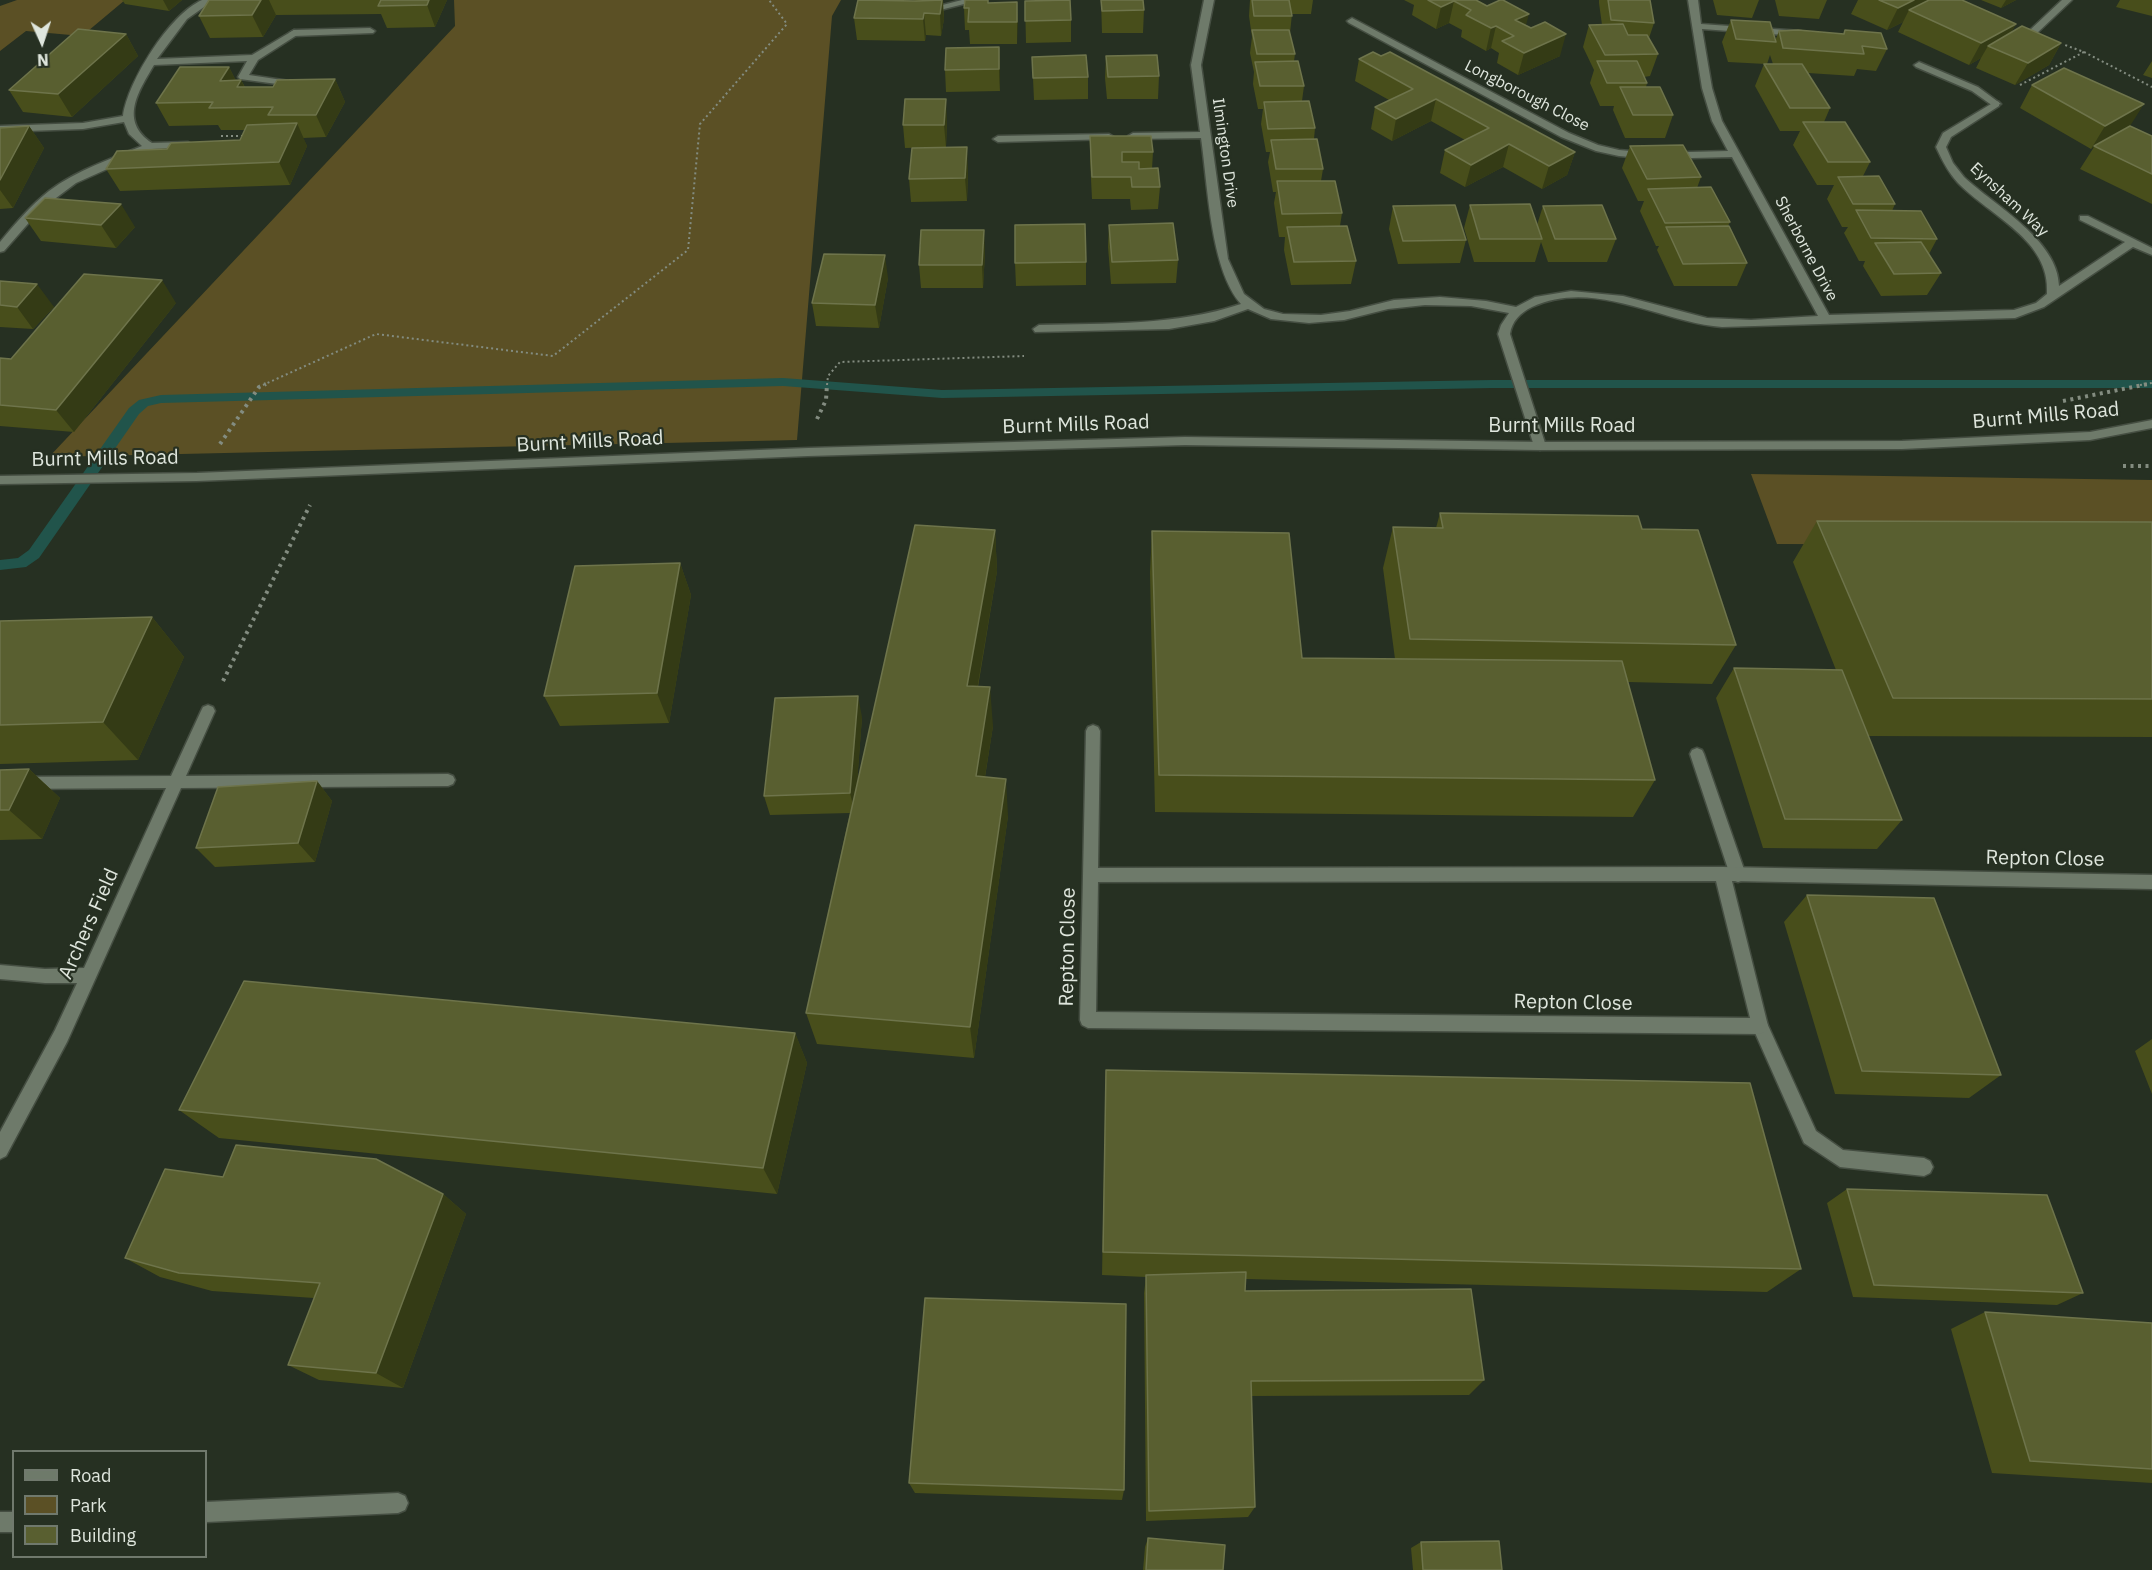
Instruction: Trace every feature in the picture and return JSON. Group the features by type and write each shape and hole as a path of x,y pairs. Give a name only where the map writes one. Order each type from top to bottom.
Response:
{"street":[{"path":"150,146 134,136 128,118 133,93 166,37 192,9 209,0"},
{"path":"918,13 975,0"},
{"name":"Ilmington Drive","path":"1209,0 1196,65 1223,259 1230,280 1249,305"},
{"name":"Sherborne Drive","path":"1516,311 1536,300 1569,296 1597,296 1643,304 1705,322 1748,323 1825,319 1717,121 1707,88 1693,0"},
{"path":"2033,32 2067,0"},
{"name":"Longborough Close","path":"1352,21 1565,135 1606,151 1737,154"},
{"path":"1696,26 1813,34"},
{"path":"306,86 243,77 254,58 294,33 370,31"},
{"path":"152,62 254,58"},
{"name":"Eynsham Way","path":"1920,65 1975,89 1996,104 1947,135 1941,147 1944,158 1965,183 2019,230 2049,262 2053,274 2054,295"},
{"path":"0,129 83,126 128,118"},
{"path":"998,139 1206,135"},
{"path":"0,249 39,206 61,188 86,174 150,146 204,145"},
{"path":"2084,218 2152,252"},
{"path":"1825,319 2015,314 2040,305 2133,242"},
{"path":"1039,329 1169,326 1214,317 1249,305 1273,315 1303,318 1344,317 1390,304 1435,300 1490,304 1516,311 1505,324 1504,334 1540,446"},
{"name":"Burnt Mills Road","path":"0,480 197,477 820,452 1185,441 1540,446 1936,444 2090,436 2152,424"},
{"name":"Archers Field","path":"0,1150 61,1036 208,711"},
{"name":"Repton Close","path":"1093,731 1088,1020 1760,1026"},
{"path":"1697,754 1730,874 1760,1026 1810,1137 1840,1158 1924,1167"},
{"path":"0,783 177,780 447,780"},
{"name":"Repton Close","path":"1090,875 1730,874 2152,882"},
{"path":"0,972 45,976 89,975"},
{"path":"207,1512 398,1503"}],"path":[{"path":"197,477 259,387 376,334 553,356 688,250 700,124 787,24 769,0"},
{"path":"2084,52 2152,87"},
{"path":"826,400 828,376 840,363 1037,356 1040,342 1039,329"},
{"path":"2054,403 2152,383"},
{"path":"208,711 327,472"}],"green space":[{"path":"17,0 125,0 82,36 26,31 0,51 0,6"},
{"path":"454,0 841,0 832,16 797,440 49,457 455,26"},
{"path":"1751,474 2152,480 2152,545 1777,544"}],"building":[{"path":"209,0 261,0 252,15 199,16"},
{"path":"381,0 429,0 427,5 378,6"},
{"path":"858,0 942,0 940,14 924,13 923,19 854,18"},
{"path":"965,0 988,0 988,3 1017,2 1017,22 968,22 969,8 964,8"},
{"path":"1070,0 1071,20 1025,21 1025,1"},
{"path":"1101,0 1143,0 1144,10 1102,11"},
{"path":"1252,0 1289,0 1292,16 1254,16"},
{"path":"1428,0 1476,0 1487,6 1503,0 1529,14 1515,20 1531,28 1545,22 1566,34 1524,53 1502,41 1514,36 1496,26 1491,28 1466,15 1471,10 1454,1 1441,7"},
{"path":"1608,0 1650,0 1654,23 1611,20"},
{"path":"1879,0 1914,0 1898,8"},
{"path":"1929,0 1962,0 2016,24 1981,43 1909,10"},
{"path":"1731,20 1770,22 1776,42 1736,39"},
{"path":"1623,24 1628,35 1647,35 1658,54 1605,55 1589,25"},
{"path":"2022,26 2061,43 2028,63 1988,46"},
{"path":"78,29 126,34 58,94 9,90"},
{"path":"1252,30 1289,30 1295,54 1257,54"},
{"path":"1798,30 1844,34 1845,30 1881,33 1887,49 1862,46 1864,54 1783,48 1779,31"},
{"path":"999,47 999,69 945,70 946,48"},
{"path":"1373,52 1381,56 1390,52 1575,152 1549,166 1509,144 1471,165 1445,150 1489,128 1436,99 1396,119 1375,107 1413,89 1359,59"},
{"path":"1086,55 1088,77 1033,78 1032,57"},
{"path":"1157,55 1159,76 1108,77 1106,56"},
{"path":"1298,61 1304,86 1260,86 1255,62"},
{"path":"1597,61 1637,61 1647,83 1607,83"},
{"path":"1764,64 1802,64 1830,108 1790,108"},
{"path":"180,67 229,67 220,81 241,80 237,87 273,87 277,80 335,79 316,115 268,115 273,107 209,108 213,102 156,103"},
{"path":"2064,68 2144,104 2105,126 2032,85"},
{"path":"1620,87 1660,87 1673,115 1633,115"},
{"path":"905,99 946,99 944,125 903,125"},
{"path":"1309,101 1315,128 1268,129 1264,102"},
{"path":"1803,122 1845,122 1870,162 1828,162"},
{"path":"297,123 279,162 106,169 117,151 167,149 171,143 240,140 247,125"},
{"path":"29,126 0,180 0,128"},
{"path":"2130,126 2152,136 2152,174 2094,146"},
{"path":"1090,136 1151,136 1153,152 1122,152 1122,162 1139,162 1139,169 1158,168 1160,187 1132,187 1131,177 1092,177"},
{"path":"1317,139 1323,169 1276,169 1271,140"},
{"path":"1683,145 1701,177 1647,179 1630,146"},
{"path":"967,147 965,178 909,179 912,148"},
{"path":"1879,176 1895,204 1853,204 1838,177"},
{"path":"1277,181 1335,181 1342,213 1282,214"},
{"path":"1711,187 1730,222 1665,223 1648,189"},
{"path":"45,198 121,204 101,225 25,218"},
{"path":"1530,204 1542,239 1480,239 1470,205"},
{"path":"1455,205 1466,240 1403,241 1393,206"},
{"path":"1602,205 1616,239 1555,239 1543,206"},
{"path":"1856,210 1921,211 1937,239 1871,238"},
{"path":"1173,223 1178,260 1112,262 1109,225"},
{"path":"1085,224 1086,262 1015,263 1015,225"},
{"path":"1347,226 1356,261 1294,262 1287,227"},
{"path":"1729,226 1747,263 1683,264 1666,227"},
{"path":"921,230 984,230 982,265 919,265"},
{"path":"1921,242 1941,273 1894,274 1875,243"},
{"path":"824,254 885,255 875,305 812,303"},
{"path":"84,274 162,280 56,410 0,405 0,358 11,359"},
{"path":"0,281 37,284 17,307 0,305"},
{"path":"1440,513 1638,516 1642,529 1698,530 1736,645 1410,639 1393,527 1443,528"},
{"path":"1817,521 2152,522 2152,699 1893,698"},
{"path":"915,525 995,530 967,686 990,687 976,776 1006,779 970,1027 806,1013"},
{"path":"1152,531 1289,533 1302,658 1622,661 1655,780 1159,775"},
{"path":"680,563 657,693 544,696 575,566"},
{"path":"152,617 103,722 0,725 0,621"},
{"path":"1734,668 1842,670 1902,820 1785,819"},
{"path":"858,696 850,793 764,796 775,698"},
{"path":"29,769 9,810 0,810 0,770"},
{"path":"317,781 298,843 196,848 218,787"},
{"path":"1807,895 1934,898 2001,1075 1862,1071"},
{"path":"244,981 795,1033 763,1168 179,1110"},
{"path":"1106,1070 1750,1083 1801,1269 1103,1252"},
{"path":"236,1145 376,1159 443,1194 376,1373 288,1365 320,1283 179,1273 125,1258 165,1169 223,1177"},
{"path":"1847,1189 2047,1195 2083,1293 1874,1285"},
{"path":"1246,1272 1245,1291 1471,1289 1484,1380 1251,1381 1255,1507 1149,1511 1146,1275"},
{"path":"925,1298 1126,1304 1124,1490 909,1483"},
{"path":"1985,1312 2152,1323 2152,1469 2030,1461"},
{"path":"1148,1538 1225,1545 1223,1570 1146,1570"},
{"path":"1499,1541 1502,1570 1423,1570 1421,1542"}],"waterway":[{"path":"0,565 21,563 34,554 134,411 144,403 161,399 783,382 942,394 1492,384 2152,384"}]}
